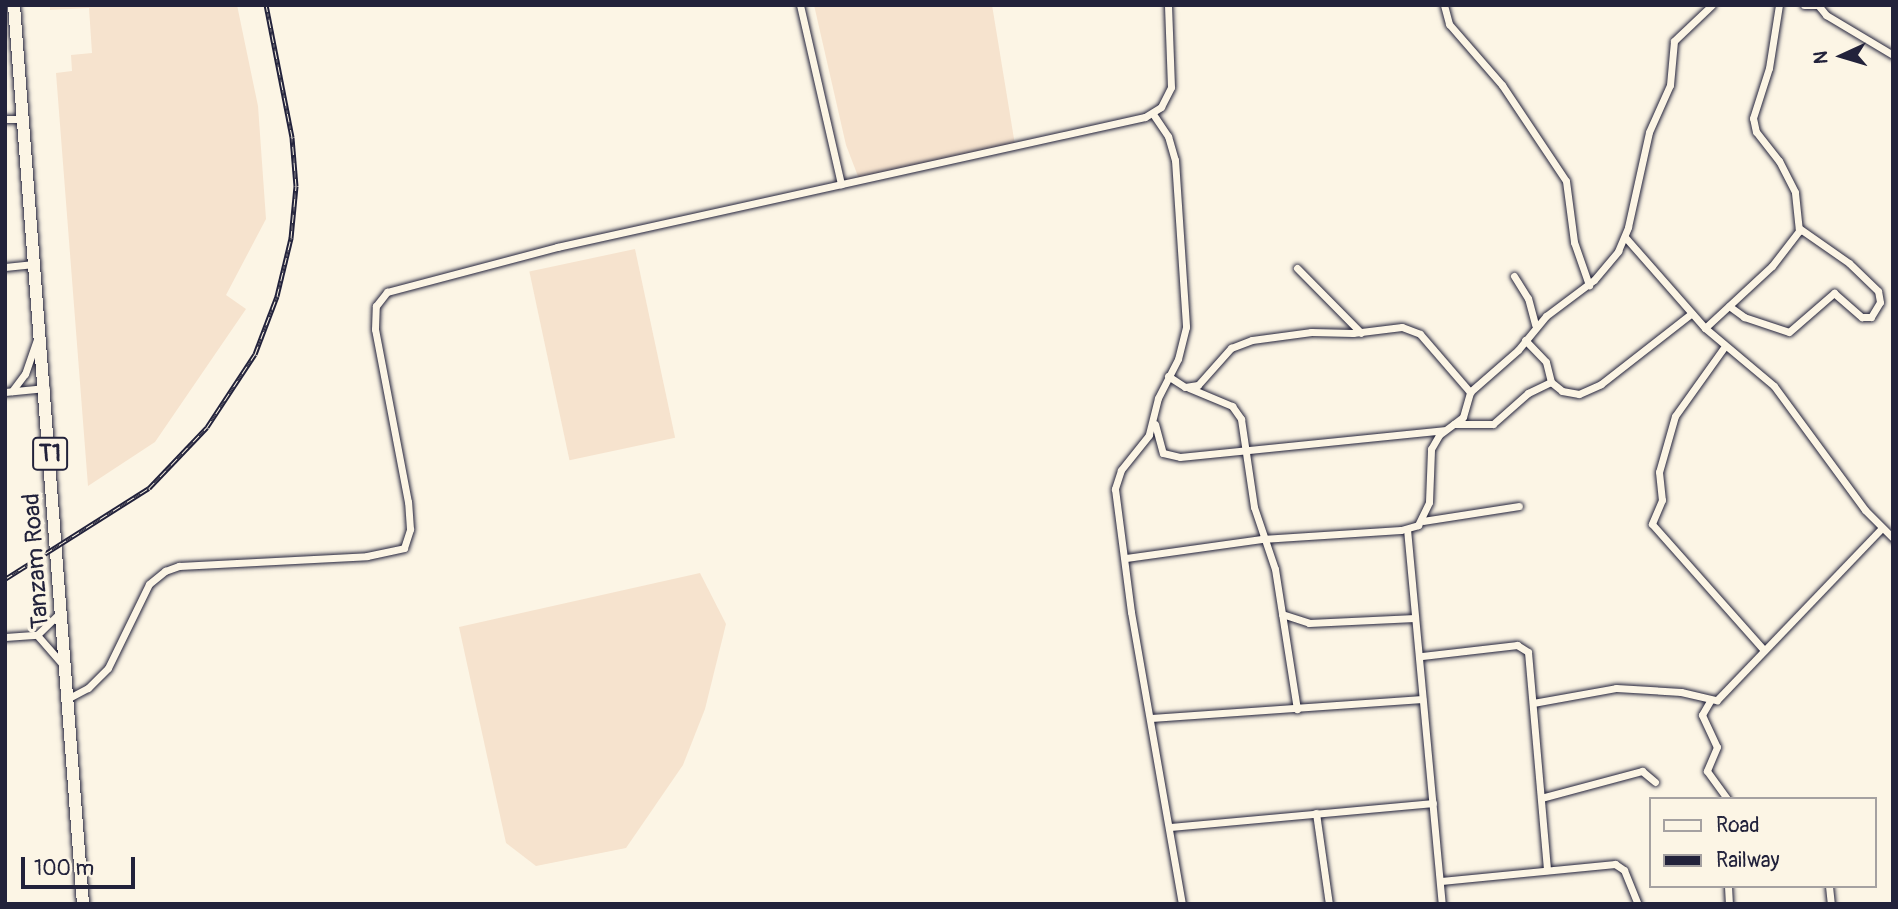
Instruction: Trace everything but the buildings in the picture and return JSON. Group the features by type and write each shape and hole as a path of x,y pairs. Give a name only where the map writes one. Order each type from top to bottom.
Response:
{"highway":[{"name":"Tanzam Road","path":"14,5 46,388 83,904"}],"street":[{"path":"800,5 841,184"},
{"path":"67,699 88,688 108,668 149,584 165,571 179,566 366,556 404,548 410,528 408,502 375,328 378,301 387,292 557,247 1153,114 1167,98 1171,87 1168,5"},
{"path":"1444,5 1449,24 1502,85 1566,181 1574,243 1589,285"},
{"path":"1423,521 1429,502 1431,449 1444,430 1463,417 1470,392 1525,340 1535,326 1608,267 1625,237 1649,132 1670,85 1674,41 1712,5"},
{"path":"1705,328 1788,248 1799,228 1796,192 1779,161 1756,132 1753,118 1769,68 1779,5"},
{"path":"1804,5 1817,5 1826,15 1893,55"},
{"path":"1153,114 1168,136 1175,160 1186,313 1182,348 1168,376 1154,420 1144,443 1116,483 1131,612 1152,718 1182,904"},
{"path":"5,119 23,119"},
{"path":"1729,306 1744,317 1787,332 1794,330 1832,293 1863,317 1873,316 1880,302 1878,291 1849,263 1799,228"},
{"path":"1625,237 1705,328 1774,386 1881,529 1893,538"},
{"path":"5,267 34,264"},
{"path":"1297,268 1361,333"},
{"path":"1514,276 1528,298 1535,326"},
{"path":"1525,340 1546,362 1551,382 1571,393 1593,389 1692,313"},
{"path":"1189,388 1202,383 1227,352 1243,343 1311,332 1361,333 1402,327 1416,331 1470,392"},
{"path":"8,391 25,374 40,332"},
{"path":"1724,346 1675,416 1659,472 1662,500 1652,524 1764,650"},
{"path":"1168,376 1236,408 1247,450 1262,539 1273,562 1297,709"},
{"path":"1454,424 1490,425 1528,393 1551,382"},
{"path":"8,391 46,388"},
{"path":"1154,420 1160,449 1167,455 1247,450 1444,430"},
{"path":"1126,558 1262,539 1407,530 1423,521 1519,506"},
{"path":"1533,703 1616,688 1681,692 1710,701 1719,698 1881,529"},
{"path":"1407,530 1415,618 1422,656 1422,699 1442,904"},
{"path":"5,637 37,635 61,611"},
{"path":"1282,614 1309,623 1415,618"},
{"path":"37,635 65,668"},
{"path":"1422,656 1523,647 1531,659 1547,870"},
{"path":"1152,718 1422,699"},
{"path":"1710,701 1702,715 1717,747 1707,771 1726,797"},
{"path":"1541,798 1642,771 1655,782"},
{"path":"1171,827 1433,803"},
{"path":"1316,813 1329,904"},
{"path":"1441,881 1547,870 1620,866 1638,904"}],"shaded area":[{"path":"50,5 237,5 258,106 266,219 226,295 246,309 155,442 88,486 56,73 72,71 71,55 92,53 89,8 50,10"},
{"path":"814,5 992,5 1015,145 859,179 846,145"},
{"path":"635,249 675,438 569,460 529,271"},
{"path":"700,573 726,624 705,709 683,765 626,848 536,866 506,843 459,627"}],"railway":[{"path":"5,579 149,488 207,427 255,354 277,296 291,238 296,186 292,137 266,5"}]}
